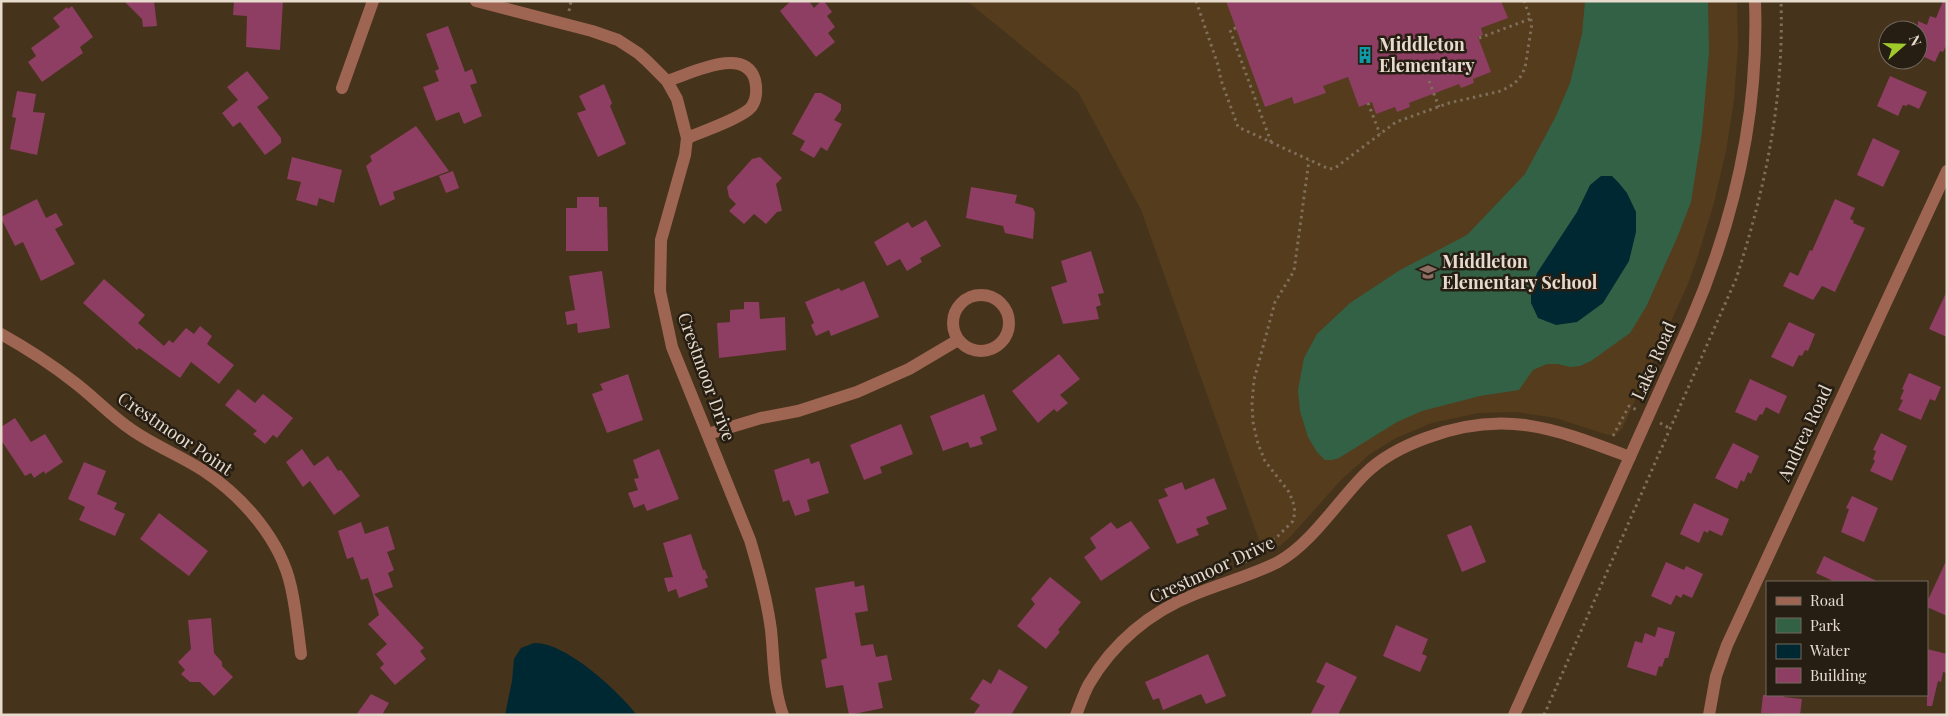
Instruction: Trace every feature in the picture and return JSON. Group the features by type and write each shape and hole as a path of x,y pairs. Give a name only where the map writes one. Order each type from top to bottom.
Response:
{"street":[{"path":"342,88 372,1"},
{"name":"Crestmoor Drive","path":"476,1 607,35 638,52 667,81 677,99 687,138 685,155 661,240 660,291 672,347 750,540 759,568 767,606 777,688 784,715"},
{"name":"Lake Road","path":"1514,715 1706,286 1729,218 1740,173 1751,105 1755,49 1755,1"},
{"path":"667,81 728,61 740,63 750,69 756,81 756,94 752,106 743,114 687,138"},
{"name":"Andrea Road","path":"1709,715 1716,676 1727,645 1947,171"},
{"path":"972,296 990,297 1004,307 1008,316 1009,326 1001,344 983,352 973,351 964,347 958,340 952,323 958,306 965,300 972,296"},
{"name":"Crestmoor Point","path":"1,334 50,364 133,431 203,471 222,484 239,500 270,538 282,561 291,586 301,654"},
{"path":"708,434 761,418 798,411 857,392 909,369 958,340"},
{"name":"Crestmoor Drive","path":"1076,715 1088,685 1105,660 1124,639 1168,606 1279,561 1298,548 1366,472 1387,456 1413,442 1465,426 1516,423 1566,433 1630,457"}],"path":[{"path":"1196,1 1238,127 1329,169 1335,168 1396,122 1439,106 1508,89 1517,82 1525,68 1532,22 1524,1"},
{"path":"1478,38 1530,19"},
{"path":"1236,28 1230,30 1271,142"},
{"path":"1249,82 1255,80"},
{"path":"1429,81 1439,106"},
{"path":"1368,103 1380,134"},
{"path":"1241,552 1275,539 1292,521 1295,512 1289,492 1265,461 1258,444 1253,422 1252,404 1254,380 1274,302 1294,271 1309,160"},
{"path":"1606,448 1629,406"}],"shaded area":[{"name":"Middleton Elementary School","path":"967,1 1737,1 1738,48 1734,100 1726,151 1714,203 1688,284 1622,429 1616,434 1608,435 1556,418 1516,412 1479,413 1432,423 1396,438 1370,454 1341,480 1291,536 1281,545 1264,554 1141,210 1078,92"}],"green space":[{"path":"1585,1 1708,1 1709,52 1702,132 1691,202 1646,307 1630,333 1591,361 1580,366 1570,367 1547,364 1533,370 1519,390 1480,396 1422,411 1397,422 1339,458 1325,460 1317,452 1308,437 1300,411 1298,390 1304,358 1317,334 1350,303 1400,270 1467,235 1525,174 1556,116 1570,83 1582,34"}],"water":[{"path":"1601,176 1612,176 1618,182 1627,193 1636,212 1636,232 1629,261 1603,303 1577,322 1556,325 1538,318 1531,303 1531,292 1537,273 1577,212 1590,185"},
{"path":"534,643 561,650 576,659 604,681 637,715 505,715 512,681 514,659 521,648"}],"building":[{"path":"124,1 154,1 157,26 143,27 142,19"},
{"path":"234,1 283,1 280,50 246,47 247,16 233,15"},
{"path":"791,1 809,1 814,8 821,1 824,1 832,12 827,16 835,27 828,33 835,42 816,57 780,11"},
{"name":"Middleton Elementary","path":"1226,1 1501,1 1508,18 1481,28 1483,35 1478,37 1491,72 1473,79 1474,83 1461,88 1459,84 1409,103 1410,107 1397,112 1395,107 1376,114 1372,102 1359,107 1348,77 1323,86 1326,93 1294,104 1292,97 1265,107"},
{"path":"1943,1 1947,1 1947,44 1943,52 1940,51 1935,62 1928,59 1928,22 1930,16 1936,18"},
{"path":"72,6 93,37 80,47 83,53 42,82 28,62 36,56 31,48 60,27 53,18 67,7 68,9"},
{"path":"448,26 465,72 472,69 477,83 470,85 482,116 464,124 459,112 436,121 423,87 439,81 435,71 439,69 426,34"},
{"path":"247,71 269,98 257,107 281,138 281,143 265,155 240,122 233,127 222,113 238,100 227,87"},
{"path":"1890,76 1927,92 1919,109 1908,104 1907,106 1903,105 1898,116 1877,106"},
{"path":"604,84 612,103 610,106 626,144 598,157 577,113 586,110 579,96"},
{"path":"17,91 36,94 33,112 45,113 37,155 10,149 16,118 12,117"},
{"path":"815,93 821,93 841,104 841,110 834,120 842,124 827,151 821,147 814,158 800,150 805,141 792,134"},
{"path":"416,126 449,171 393,192 395,199 380,206 366,166 372,161 370,156"},
{"path":"1873,138 1900,151 1883,187 1857,175"},
{"path":"292,157 342,170 334,203 319,198 317,206 296,200 301,182 287,179"},
{"path":"760,157 782,178 776,184 782,211 777,212 766,224 754,214 744,224 729,211 736,204 729,197 727,187 752,159"},
{"path":"453,171 459,188 446,193 439,176"},
{"path":"971,187 1017,195 1015,203 1033,208 1035,213 1033,239 1005,233 1003,226 966,218"},
{"path":"577,197 599,197 599,207 607,207 608,251 566,251 566,208 577,208"},
{"path":"37,199 46,218 56,213 63,225 55,229 75,264 41,281 23,242 15,246 1,218"},
{"path":"1835,199 1855,208 1850,219 1854,221 1853,223 1865,228 1835,292 1822,286 1813,300 1783,286 1790,272 1798,276 1810,250 1812,251"},
{"path":"926,220 941,246 920,258 922,262 907,271 900,259 887,266 874,242 908,222 912,228"},
{"path":"1091,251 1104,293 1098,294 1101,305 1096,307 1099,319 1063,324 1051,287 1067,282 1061,261"},
{"path":"602,271 610,328 578,333 577,323 567,325 565,312 575,310 569,276"},
{"path":"104,279 145,315 138,323 164,346 169,340 173,343 186,328 194,334 200,326 212,336 207,344 234,365 219,384 191,362 180,378 139,348 137,350 83,303"},
{"path":"864,281 879,317 831,336 829,330 816,336 811,325 814,323 805,302 839,288 841,291"},
{"path":"1947,291 1947,337 1929,329"},
{"path":"744,302 759,302 760,319 785,317 786,350 719,358 717,323 730,322 730,310 744,309"},
{"path":"1789,322 1815,334 1808,351 1805,350 1802,356 1799,355 1793,367 1771,357"},
{"path":"1059,354 1080,379 1060,395 1068,403 1057,412 1054,409 1038,423 1012,391"},
{"path":"1909,373 1941,387 1935,401 1930,399 1921,420 1898,410 1903,400 1900,399 1904,390 1902,389"},
{"path":"628,374 643,420 607,433 592,394 603,390 600,384"},
{"path":"1750,379 1787,396 1779,414 1766,407 1756,421 1735,412"},
{"path":"238,389 255,403 263,394 293,418 277,438 273,435 265,444 253,434 257,431 225,405"},
{"path":"984,394 997,430 980,437 983,444 970,448 968,442 943,451 930,416"},
{"path":"15,418 31,442 45,434 63,462 45,474 44,471 34,478 31,473 25,476 1,440 1,427"},
{"path":"901,424 913,454 880,467 882,473 864,480 850,445"},
{"path":"1881,433 1907,446 1892,481 1870,471 1875,461 1873,459 1876,451 1873,450"},
{"path":"1733,443 1759,456 1751,474 1748,472 1744,482 1741,480 1737,489 1715,478"},
{"path":"302,449 314,466 328,456 338,471 341,470 360,496 334,515 310,481 303,487 286,462"},
{"path":"659,449 679,499 647,511 644,504 634,508 628,493 638,490 634,479 639,478 633,460"},
{"path":"809,458 811,464 819,461 829,493 807,500 810,511 795,516 789,500 783,502 774,470"},
{"path":"84,462 106,471 97,494 117,503 114,509 125,514 115,536 79,520 85,507 68,499"},
{"path":"1214,478 1227,509 1206,517 1209,524 1196,529 1199,535 1177,544 1158,500 1168,496 1164,489 1182,482 1185,490"},
{"path":"1852,496 1878,508 1864,542 1841,532 1849,509 1846,508"},
{"path":"1694,503 1729,519 1722,536 1709,530 1708,533 1704,531 1699,543 1680,534"},
{"path":"159,513 208,551 189,576 140,539"},
{"path":"1131,521 1150,548 1101,581 1084,557 1096,548 1090,538 1111,522 1117,529"},
{"path":"361,522 365,534 388,526 395,549 387,552 394,570 388,573 393,587 374,594 424,648 420,651 426,659 395,685 380,668 384,664 376,654 387,644 368,624 379,615 368,578 361,580 353,557 347,559 338,531"},
{"path":"1471,525 1486,562 1462,572 1447,535"},
{"path":"691,534 703,570 705,570 708,578 705,579 708,587 679,598 676,589 668,592 664,578 673,577 663,543"},
{"path":"1824,556 1877,581 1833,581 1816,573"},
{"path":"1947,559 1947,616 1928,607 1928,600"},
{"path":"1666,562 1684,570 1686,566 1703,574 1692,598 1683,594 1681,598 1676,595 1671,605 1651,596"},
{"path":"1050,577 1081,602 1058,630 1060,632 1046,649 1017,626 1035,604 1031,599"},
{"path":"854,581 855,587 864,585 868,611 855,613 861,646 873,644 876,657 887,655 892,680 878,683 883,708 849,715 843,685 826,688 821,660 827,658 815,588"},
{"path":"211,618 214,653 222,662 222,666 233,677 214,696 200,682 190,682 181,674 185,670 178,662 191,649 188,620"},
{"path":"1396,625 1428,639 1422,654 1427,656 1420,672 1383,656"},
{"path":"1658,627 1675,632 1668,658 1665,658 1662,667 1659,666 1656,676 1627,667 1635,641 1642,643 1645,633 1655,637"},
{"path":"1928,649 1947,654 1947,673 1943,672 1941,682 1938,681 1932,706 1927,706"},
{"path":"1208,654 1226,696 1206,704 1201,694 1163,710 1159,698 1153,700 1145,682"},
{"path":"1326,662 1357,677 1338,715 1310,715 1325,686 1316,682"},
{"path":"999,669 1028,687 1011,715 973,715 980,705 970,699 983,679 991,684"},
{"path":"371,694 389,703 382,715 356,715"},
{"path":"1763,695 1802,699 1800,715 1761,713"}],"place":[{"name":"Middleton Elementary","path":"1365,55"},
{"name":"Middleton Elementary School","path":"1428,272"}]}
